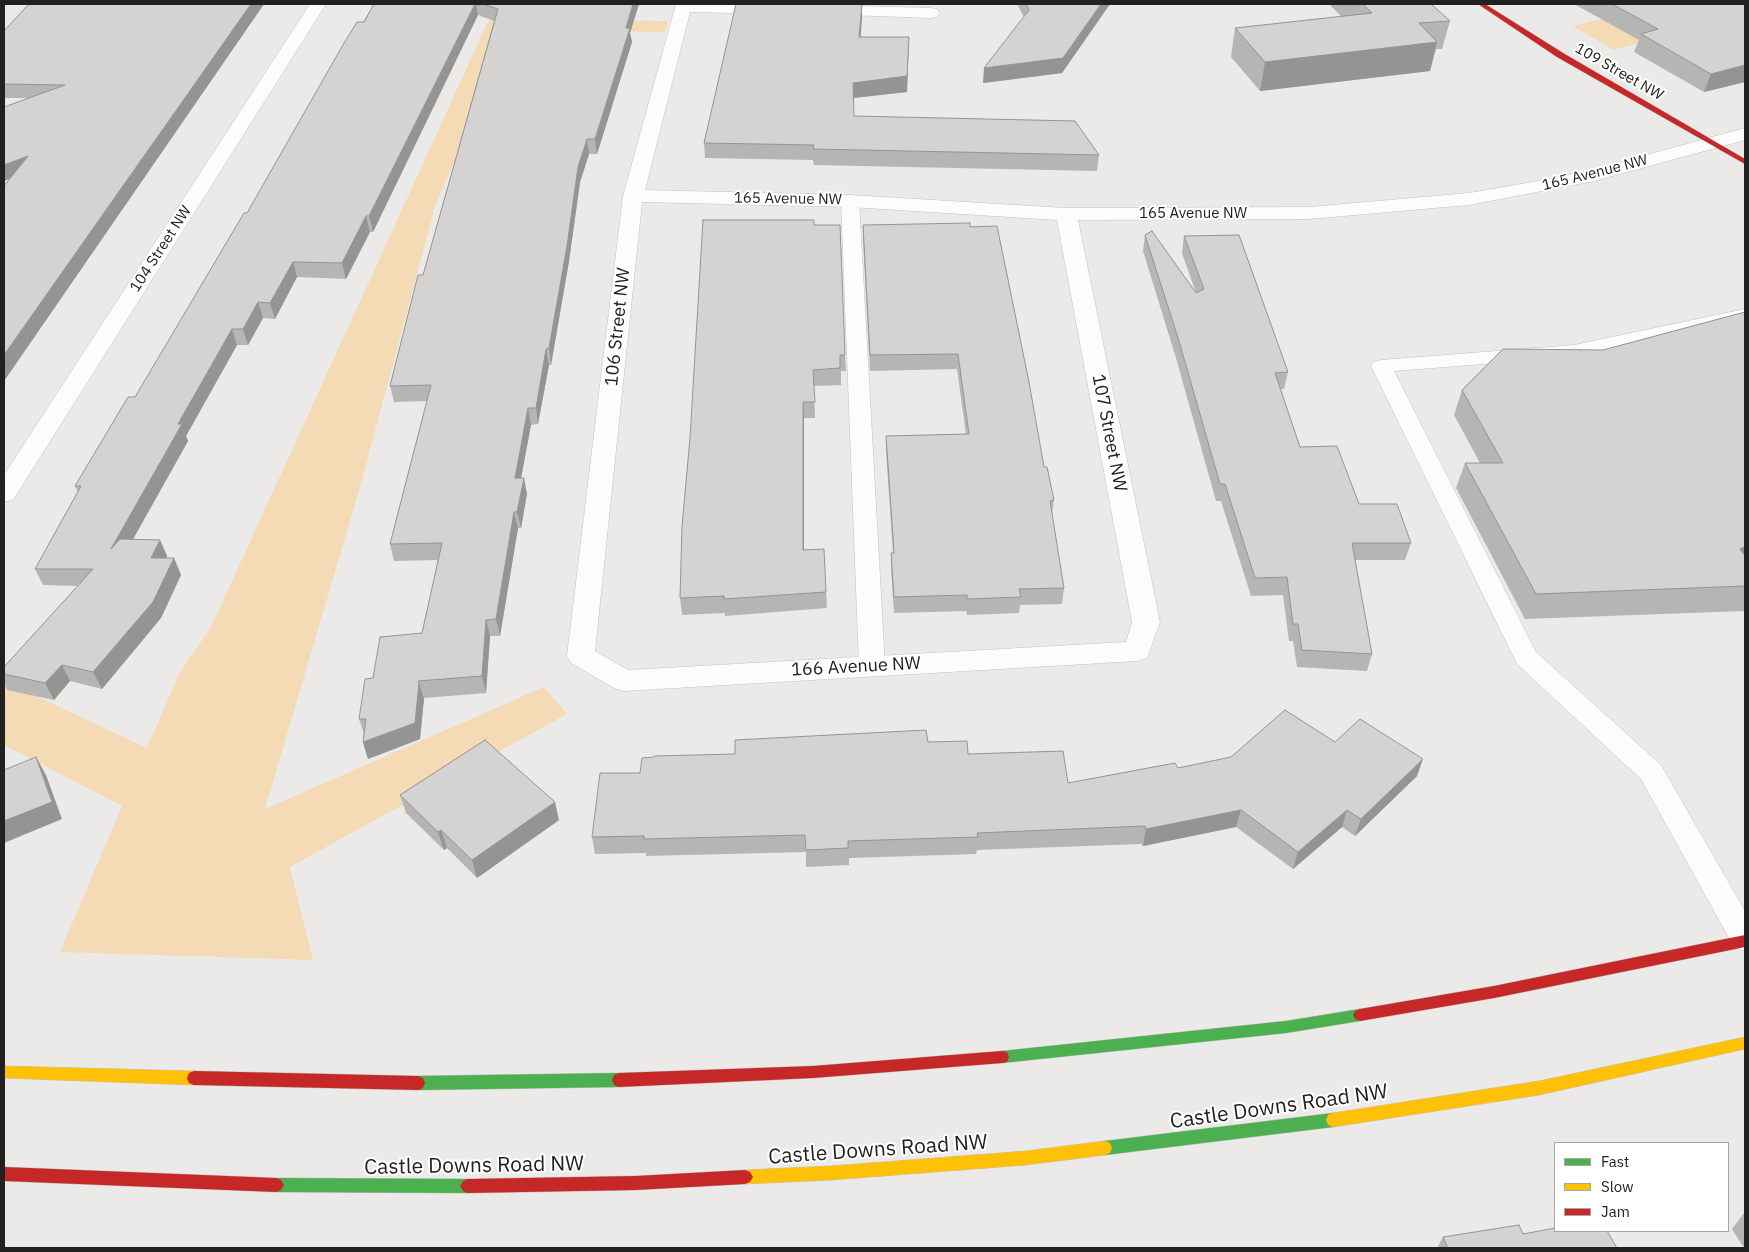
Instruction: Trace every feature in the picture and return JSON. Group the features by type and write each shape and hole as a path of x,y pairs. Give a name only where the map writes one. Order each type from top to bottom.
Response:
{"main road":[{"name":"109 Street NW","path":"1482,4 1560,55 1745,162"},
{"path":"4,1072 425,1083 592,1081 813,1072 1030,1055 1286,1027 1494,992 1745,939"},
{"name":"Castle Downs Road NW","path":"4,1174 244,1185 440,1186 636,1183 831,1173 1026,1158 1319,1122 1539,1088 1745,1043"}],"street":[{"name":"104 Street NW","path":"4,494 318,4"},
{"path":"684,5 792,10"},
{"name":"106 Street NW","path":"581,656 633,196 684,5"},
{"path":"812,10 931,13"},
{"name":"165 Avenue NW","path":"633,196 850,201 1066,214 1288,214 1342,211 1469,199 1594,175 1745,134"},
{"name":"107 Street NW","path":"1066,214 1146,622 1137,651"},
{"name":"166 Avenue NW","path":"581,656 624,681 1137,651"}],"lane":[{"path":"850,201 872,666"},
{"path":"1745,315 1574,351 1381,366 1526,658 1651,772 1745,939"}],"shaded area":[{"path":"496,4 520,19 668,21 665,32 513,30 436,203 360,487 265,809 544,687 567,714 290,867 313,960 60,952 122,806 4,745 4,681 147,748 180,672 211,627"},
{"path":"1665,4 1745,17 1613,50 1573,26"}],"building":[{"path":"29,4 251,4 4,355 4,186 28,156 4,165 4,107 65,85 4,84 4,31"},
{"path":"374,4 475,4 369,216 366,216 342,263 293,262 270,303 258,302 243,329 232,329 178,424 182,424 111,549 120,539 160,540 151,558 174,558 153,602 93,672 62,665 45,683 4,674 4,667 93,569 35,569 81,486 75,486 128,397 135,397 244,213 247,213 357,22 364,22"},
{"path":"483,4 633,4 626,28 630,28 595,139 587,139 578,167 567,246 549,348 546,349 536,408 528,408 515,478 524,478 517,512 514,512 496,619 486,620 482,676 418,681 415,723 363,742 366,719 359,719 365,679 373,678 380,637 422,633 442,543 390,544 431,385 390,386 418,275 423,275 498,9"},
{"path":"736,4 862,4 859,37 909,37 907,76 853,83 854,116 1075,121 1099,155 813,149 814,145 704,143"},
{"path":"1026,4 1101,4 1063,58 984,68 1029,10"},
{"path":"1363,4 1431,4 1450,21 1419,23 1437,42 1265,62 1235,28 1372,13"},
{"path":"1612,4 1745,4 1745,65 1711,74 1641,34 1658,29"},
{"path":"703,220 814,220 814,225 840,225 845,355 840,355 840,368 813,370 815,402 803,402 803,550 824,549 826,592 724,599 724,596 680,598 682,526 690,438"},
{"path":"970,223 970,227 997,226 1029,382 1044,467 1047,467 1054,500 1050,501 1064,588 1019,589 1021,597 967,599 967,595 894,597 891,553 894,553 886,436 969,434 958,354 870,355 863,225"},
{"path":"1152,231 1196,293 1204,289 1184,236 1239,235 1288,372 1275,373 1300,447 1337,446 1359,504 1397,504 1411,543 1352,543 1372,654 1302,650 1298,624 1293,624 1287,577 1255,578 1225,484 1220,484 1179,341 1145,235"},
{"path":"1745,312 1745,547 1740,549 1745,556 1745,586 1536,594 1465,463 1503,463 1462,390 1503,349 1603,350"},
{"path":"1285,710 1335,742 1360,719 1423,759 1361,819 1347,810 1298,852 1241,810 1146,829 1145,826 977,833 978,837 848,841 848,848 806,850 805,835 644,839 644,836 592,837 600,773 640,773 642,758 655,756 735,754 735,740 926,730 928,742 967,741 968,754 1063,751 1068,783 1175,763 1178,768 1231,757"},
{"path":"485,740 555,802 472,860 441,830 438,832 400,795"},
{"path":"36,757 52,802 4,821 4,770"},
{"path":"1519,1225 1523,1234 1554,1228 1554,1232 1608,1232 1617,1248 1448,1248 1443,1237"}],"traffic: fast":[{"path":"1002,1057 1286,1027 1360,1015"},
{"path":"418,1083 619,1080"},
{"path":"1105,1148 1333,1120"},
{"path":"276,1185 468,1186"}],"traffic: slow":[{"path":"1333,1120 1539,1088 1745,1043"},
{"path":"4,1072 194,1078"},
{"path":"745,1177 831,1173 1026,1158 1105,1148"}],"traffic: jam":[{"path":"1481,4 1560,55 1745,162"},
{"path":"1360,1015 1494,992 1745,941"},
{"path":"619,1080 813,1072 1002,1057"},
{"path":"194,1078 418,1083"},
{"path":"4,1174 276,1185"},
{"path":"468,1186 636,1183 745,1177"}]}
